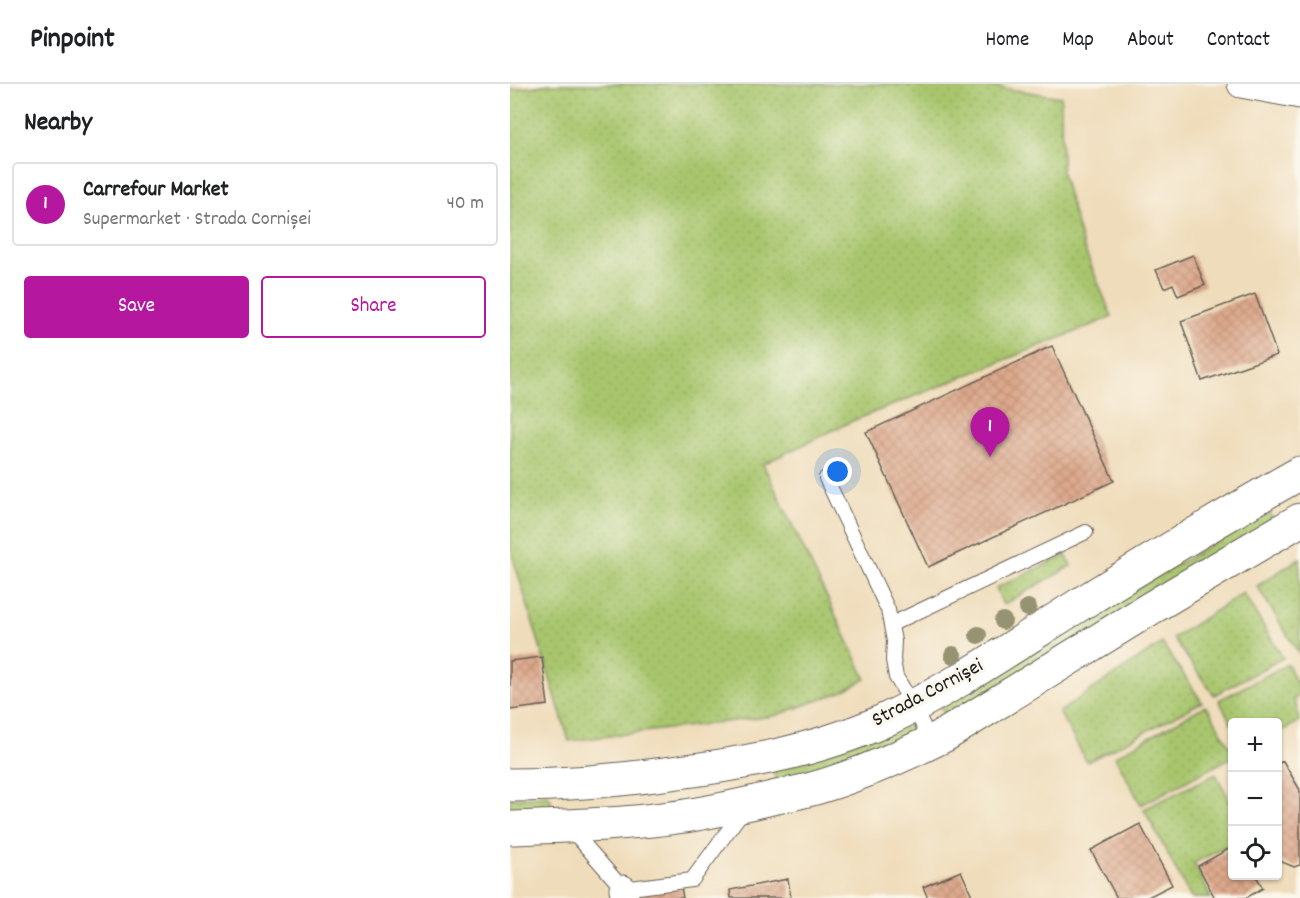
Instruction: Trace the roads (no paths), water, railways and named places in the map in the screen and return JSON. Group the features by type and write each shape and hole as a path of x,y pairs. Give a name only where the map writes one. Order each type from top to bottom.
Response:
{"street":[{"path":"1241,84 1300,95"},
{"name":"Strada Cornișei","path":"510,785 599,782 696,770 785,753 835,739 883,721 957,682 1076,607 1300,473"},
{"name":"Strada Cornișei","path":"510,828 669,819 722,810 789,794 870,770 920,748 994,706 1151,608 1300,520"},
{"path":"740,762 749,803"},
{"path":"568,826 569,783"}],"lane":[{"path":"826,478 888,610 892,624 896,677 931,742"},
{"path":"892,624 1086,532"},
{"path":"568,826 624,894 692,880 749,803"}],"place":[{"name":"Carrefour Market","path":"990,457"}]}
